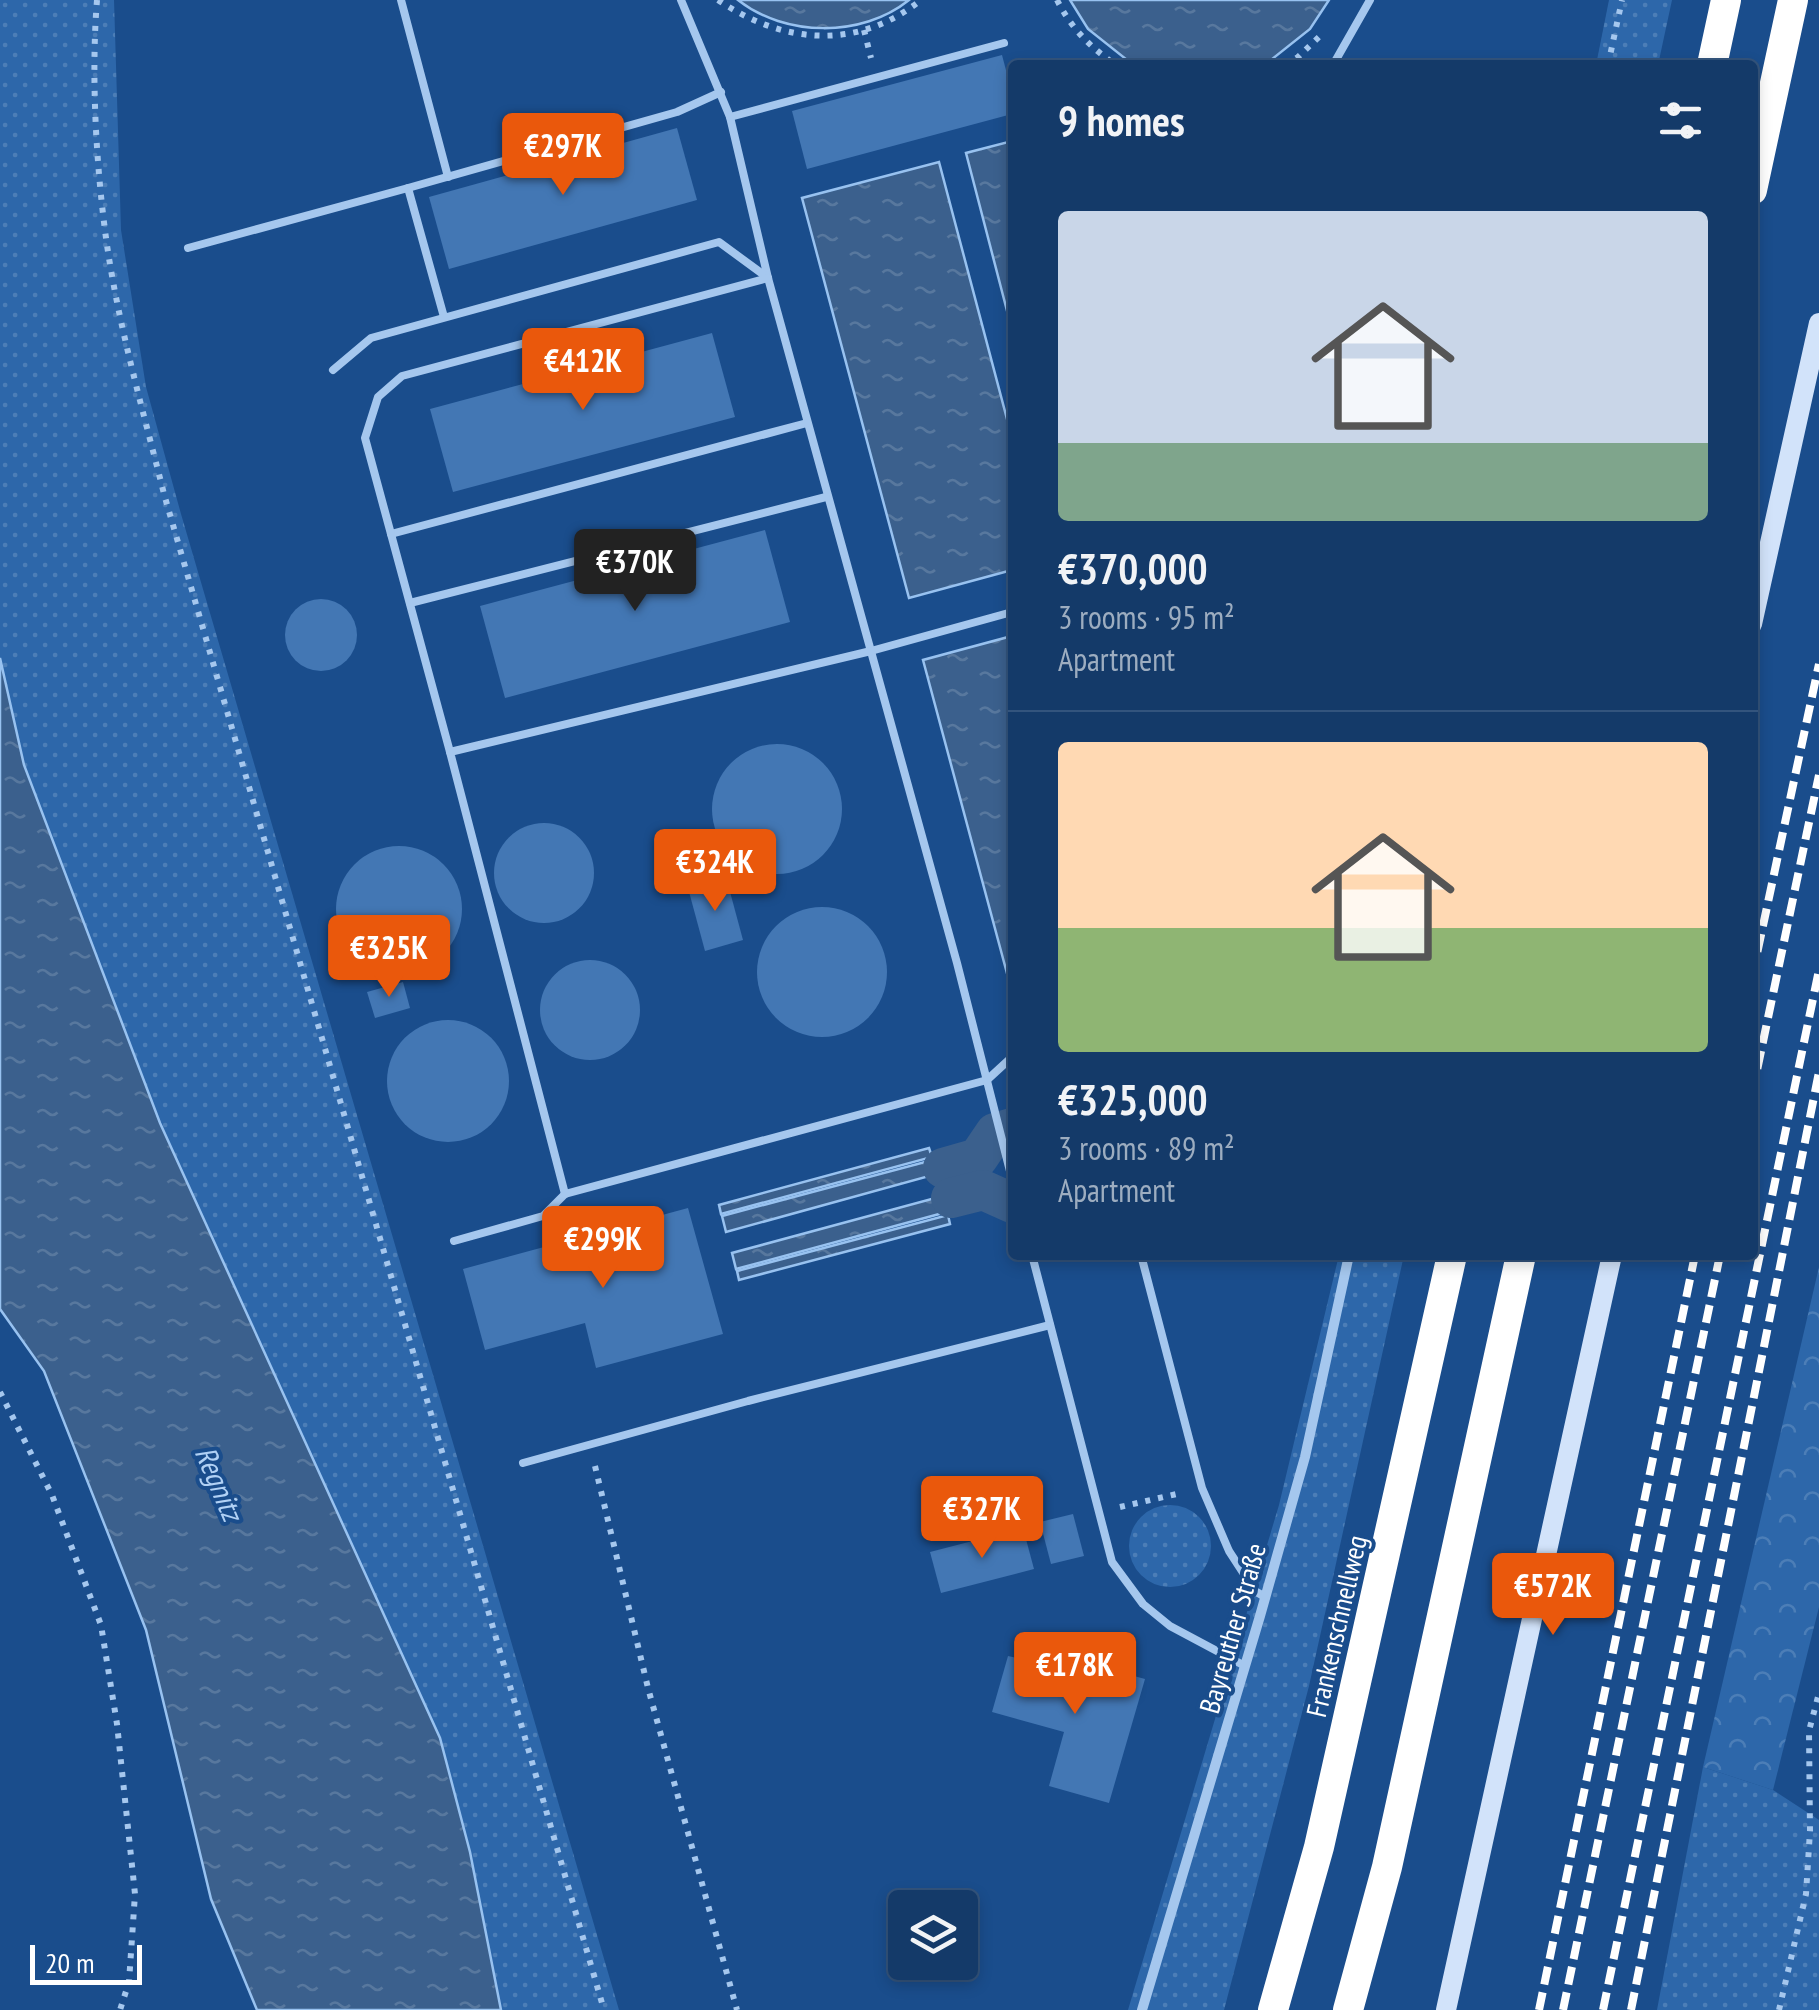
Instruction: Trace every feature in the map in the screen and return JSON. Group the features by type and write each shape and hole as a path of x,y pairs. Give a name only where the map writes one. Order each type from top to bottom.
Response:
{"highway":[{"path":"1713,60 1726,0"},
{"path":"1758,162 1793,0"},
{"name":"Frankenschnellweg","path":"1273,2010 1319,1847 1451,1260"},
{"path":"1348,2010 1387,1867 1520,1260"}],"main road":[{"path":"1758,597 1819,323"},
{"path":"1446,2010 1611,1260"}],"street":[{"name":"Bayreuther Straße","path":"1142,2010 1305,1456 1348,1260"}],"lane":[{"path":"401,0 448,177"},
{"path":"681,0 730,116 826,497 871,650 1008,1163"},
{"path":"1335,60 1370,0"},
{"path":"730,116 1004,44"},
{"path":"188,248 677,112 721,92"},
{"path":"408,188 444,317"},
{"path":"333,370 371,338 719,242 768,278"},
{"path":"565,1194 366,438 378,397 402,376 768,278"},
{"path":"391,534 807,423"},
{"path":"410,603 826,497"},
{"path":"450,752 1008,613"},
{"path":"454,1241 544,1216 565,1194 987,1080 1008,1060"},
{"path":"1033,1260 1112,1562 1142,1604 1170,1626 1245,1666"},
{"path":"1141,1260 1202,1488 1230,1551 1255,1591 1265,1597"},
{"path":"524,1464 748,1401 1050,1325"}],"path":[{"path":"96,0 96,117 106,239 126,344 159,475 604,2010"},
{"path":"718,0 771,29 802,35 864,30 889,21 921,0"},
{"path":"1057,0 1079,34 1108,60"},
{"path":"1609,60 1622,0"},
{"path":"1292,60 1330,23"},
{"path":"0,1392 52,1495 102,1625 135,1894 129,1982 120,2010"},
{"path":"590,1445 648,1688 737,2010"},
{"path":"1097,1512 1202,1488"},
{"path":"1778,2010 1806,1894 1810,1830 1808,1731 1819,1692"}],"green space":[{"path":"0,0 114,0 121,230 146,387 619,2010 501,2010 470,1852 160,1123 24,765 0,658"},
{"path":"1609,0 1672,0 1659,60 1597,60"},
{"path":"1338,1260 1403,1260 1309,1686 1224,2010 1128,2010 1279,1505"},
{"path":"1819,1267 1819,1607 1773,1790 1703,1767"},
{"path":"1170,1505 1186,1508 1199,1517 1208,1530 1208,1562 1199,1575 1186,1584 1170,1587 1154,1584 1141,1575 1132,1562 1129,1546 1132,1530 1141,1517 1154,1508"},
{"path":"1703,1767 1773,1790 1819,1820 1819,2010 1657,2010"}],"water":[{"path":"738,0 909,0 869,21 824,28 778,21"},
{"path":"1070,0 1329,0 1310,29 1271,60 1127,60 1088,29"},
{"path":"1008,142 1008,315 966,153"},
{"path":"939,162 1008,423 1008,571 909,598 802,198"},
{"path":"1008,637 1008,977 923,660"},
{"name":"Regnitz","path":"0,658 24,765 160,1123 440,1738 470,1852 501,2010 257,2010 211,1899 146,1630 44,1371 0,1309"},
{"path":"929,1148 932,1157 721,1214 719,1205"},
{"path":"940,1158 944,1172 726,1232 722,1216"},
{"path":"950,1194 954,1210 736,1269 732,1253"},
{"path":"948,1215 950,1224 739,1280 737,1271"}],"building":[{"path":"1002,55 1008,78 1008,115 807,169 792,111"},
{"path":"677,128 697,200 449,269 429,197"},
{"path":"712,333 735,417 453,492 430,409"},
{"path":"765,530 790,622 505,698 480,606"},
{"path":"321,599 346,610 357,635 346,660 321,671 296,660 285,635 296,610"},
{"path":"777,744 802,749 823,763 837,784 842,809 837,834 823,855 802,869 777,874 752,869 731,855 717,834 712,809 717,784 731,763 752,749"},
{"path":"544,823 563,827 579,838 590,854 594,873 590,892 579,908 563,919 544,923 525,919 509,908 498,892 494,873 498,854 509,838 525,827"},
{"path":"399,846 423,851 444,864 457,885 462,909 457,933 444,954 423,967 399,972 375,967 354,954 341,933 336,909 341,885 354,864 375,851"},
{"path":"726,877 743,940 705,951 688,888"},
{"path":"822,907 847,912 868,926 882,947 887,972 882,997 868,1018 847,1032 822,1037 797,1032 776,1018 762,997 757,972 762,947 776,926 797,912"},
{"path":"590,960 609,964 625,975 636,991 640,1010 636,1029 625,1045 609,1056 590,1060 571,1056 555,1045 544,1029 540,1010 544,991 555,975 571,964"},
{"path":"403,982 410,1008 375,1018 367,992"},
{"path":"448,1020 471,1024 491,1038 505,1058 509,1081 505,1104 491,1124 471,1138 448,1142 425,1138 405,1124 391,1104 387,1081 391,1058 405,1038 425,1024"},
{"path":"688,1208 723,1334 596,1368 585,1323 485,1350 463,1269"},
{"path":"1073,1514 1084,1556 1051,1564 1040,1522"},
{"path":"1023,1528 1034,1569 941,1593 930,1552"},
{"path":"1019,1652 1085,1671 1087,1663 1145,1679 1109,1803 1049,1786 1064,1732 992,1712 1008,1656 1017,1658"}],"waterway":[{"path":"943,1168 978,1158 995,1133 1008,1129"},
{"path":"951,1198 983,1190 1008,1201"}],"railway":[{"path":"1758,949 1819,664"},
{"path":"1758,1065 1819,775"},
{"path":"1603,2010 1819,970"},
{"path":"1631,2010 1819,1072"},
{"path":"1539,2010 1694,1260"},
{"path":"1563,2010 1719,1260"}]}
